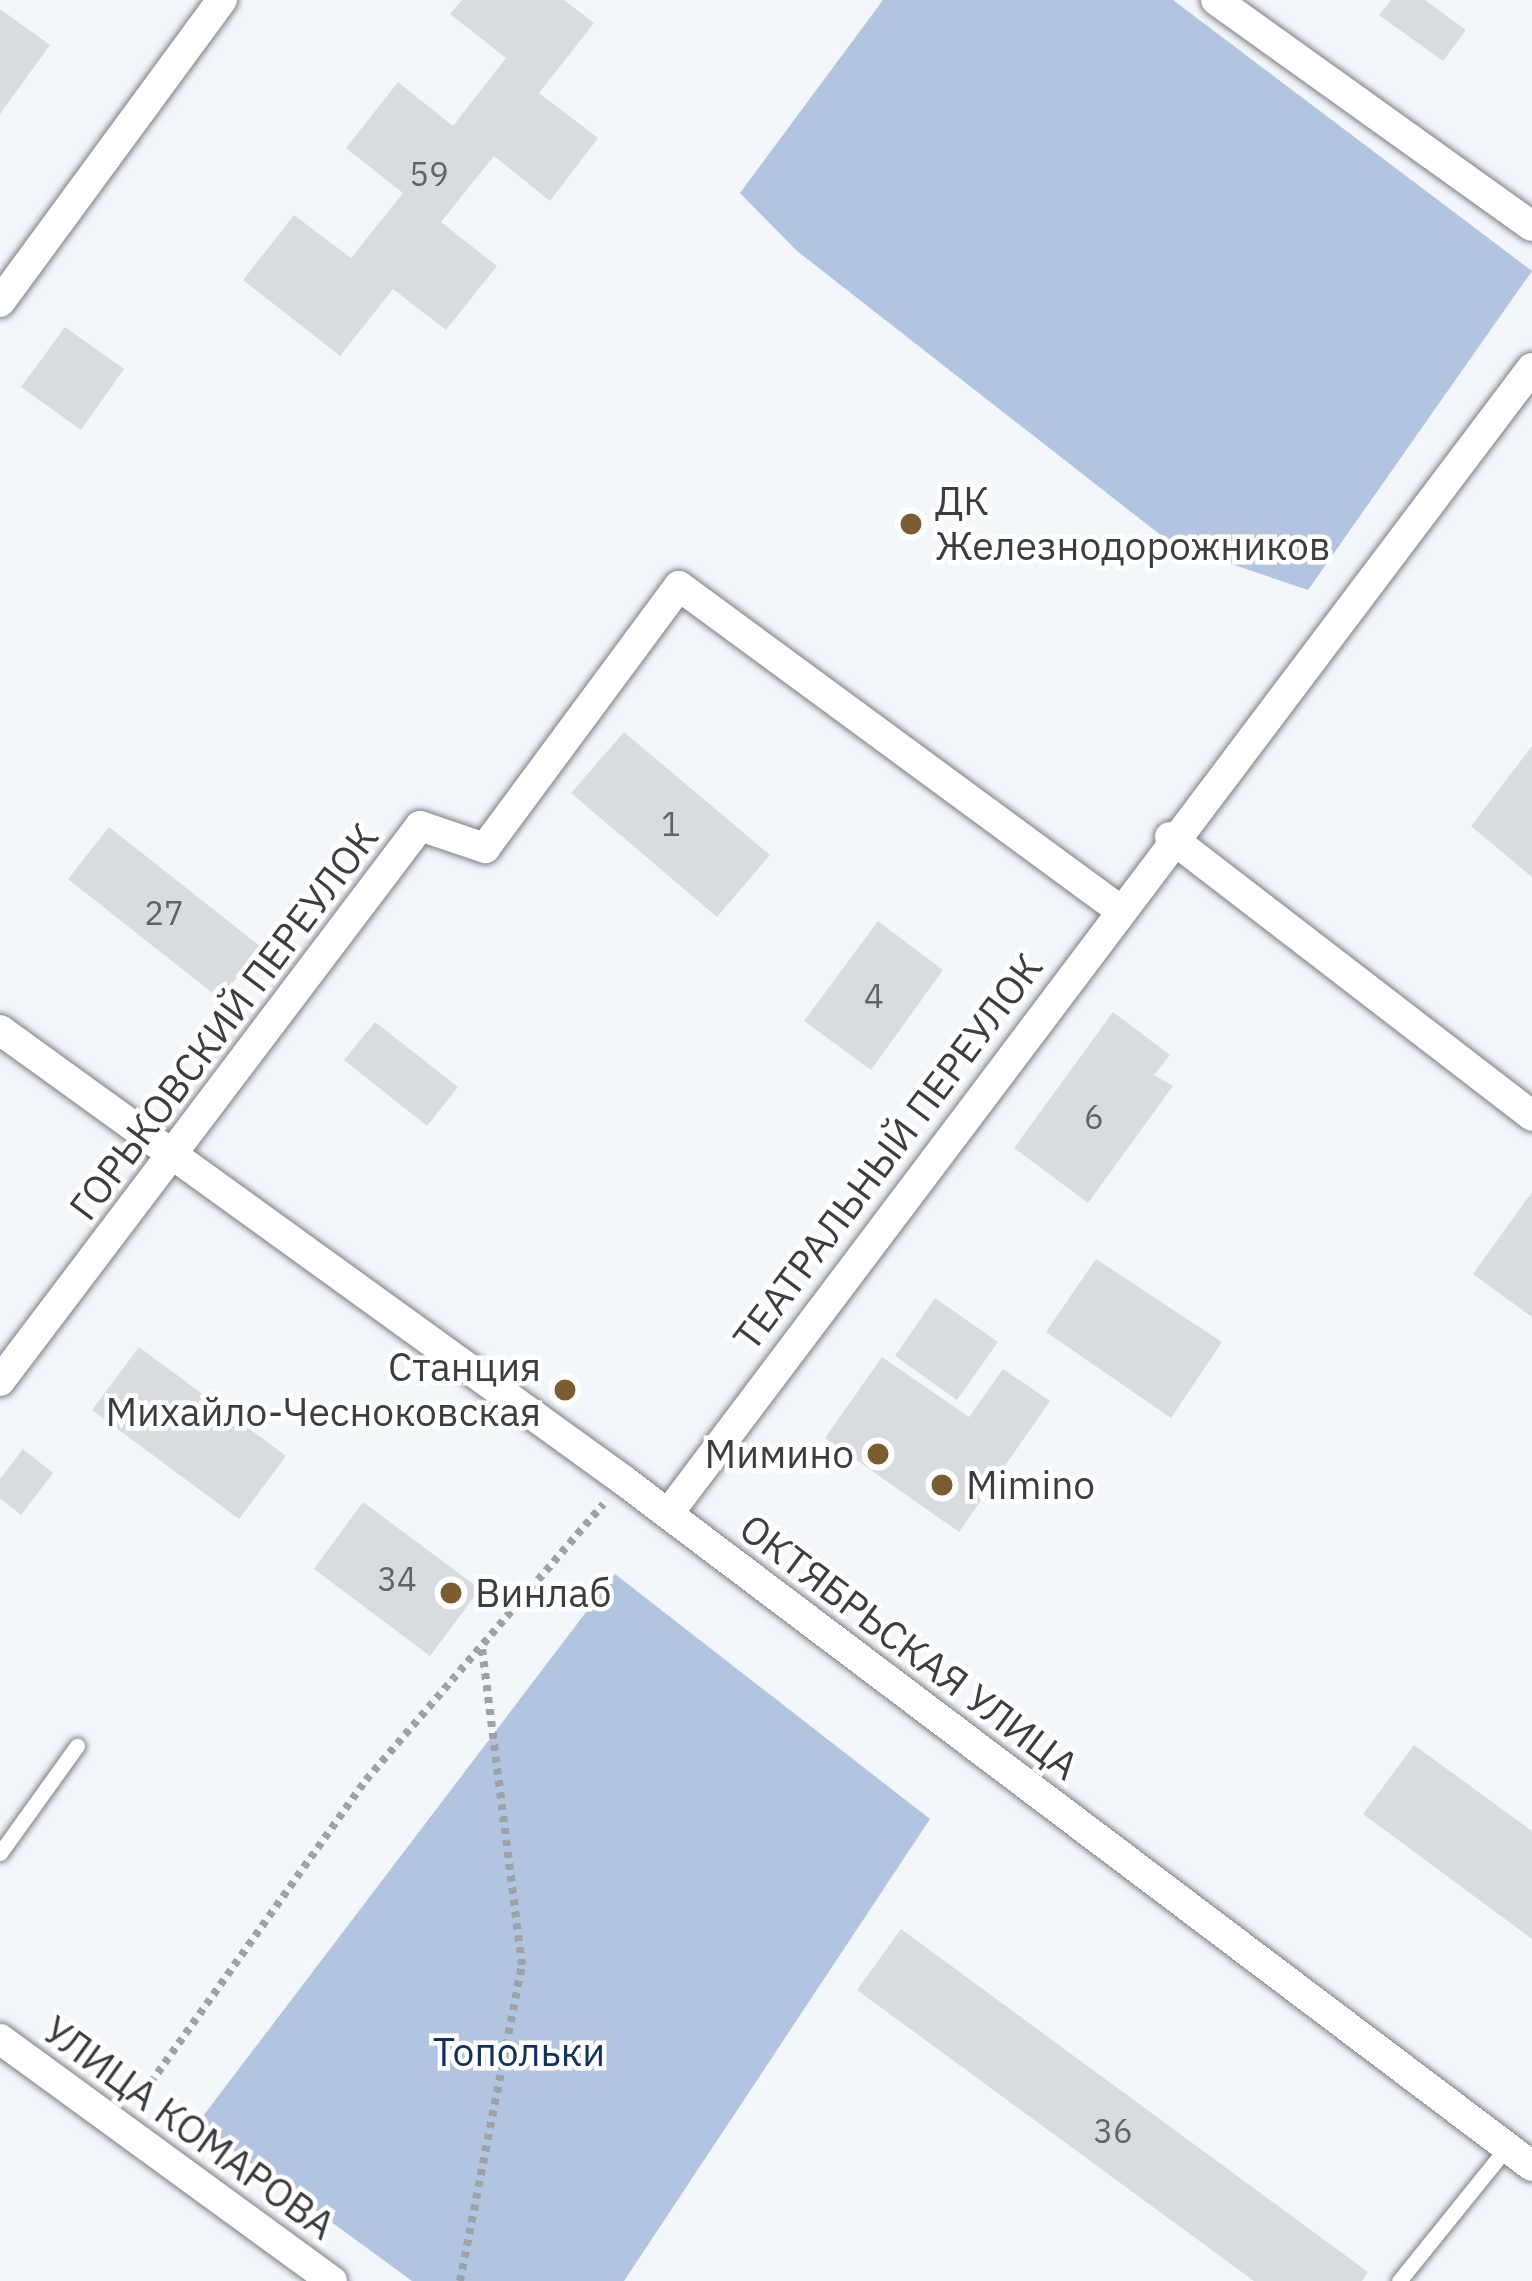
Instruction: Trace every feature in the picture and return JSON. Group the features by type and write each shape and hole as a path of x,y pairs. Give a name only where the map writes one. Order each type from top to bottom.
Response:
{"street":[{"path":"0,302 222,0"},
{"path":"1216,0 1532,226"},
{"name":"ТЕАТРАЛЬНЫЙ ПЕРЕУЛОК","path":"668,1514 1170,837 1532,368"},
{"name":"ГОРЬКОВСКИЙ ПЕРЕУЛОК","path":"0,1381 420,826 485,848 679,586 1117,908"},
{"path":"1170,837 1532,1116"},
{"name":"ОКТЯБРЬСКАЯ УЛИЦА","path":"0,1030 623,1480 1520,2156"},
{"name":"УЛИЦА КОМАРОВА","path":"0,2039 332,2281"}],"lane":[{"path":"0,1853 77,1746"},
{"path":"1400,2281 1520,2156"}],"path":[{"path":"120,2126 366,1780 623,1480"},
{"path":"460,2281 522,1965 482,1647"}],"green space":[{"path":"883,0 1173,0 1532,271 1308,590 1172,544 797,251 740,193"},
{"name":"Топольки","path":"615,1574 930,1819 624,2281 412,2281 197,2124"}],"building":[{"path":"462,0 564,0 594,23 539,93 598,138 550,201 494,156 441,222 497,266 446,330 393,289 340,356 243,280 294,215 351,258 403,193 346,148 398,82 453,126 506,58 450,14"},
{"path":"1391,0 1425,0 1466,30 1443,61 1379,15"},
{"path":"0,9 50,45 0,114"},
{"path":"65,327 124,369 81,430 21,387"},
{"path":"624,732 770,855 717,917 571,793"},
{"path":"1532,746 1532,877 1471,826"},
{"path":"109,827 261,947 220,999 68,879"},
{"path":"878,921 943,970 871,1070 804,1021"},
{"path":"1113,1012 1170,1055 1154,1075 1173,1086 1088,1203 1014,1148"},
{"path":"375,1022 458,1087 427,1126 344,1060"},
{"path":"1532,1192 1532,1317 1473,1274"},
{"path":"1096,1259 1222,1342 1171,1418 1046,1332"},
{"path":"935,1298 998,1342 957,1400 895,1356"},
{"path":"139,1347 286,1456 239,1519 92,1410"},
{"name":"Mimino","path":"882,1357 969,1417 1003,1369 1050,1401 959,1532 825,1438"},
{"path":"23,1449 53,1473 21,1515 0,1498 0,1479"},
{"path":"363,1502 480,1589 430,1656 314,1569"},
{"path":"1414,1745 1532,1831 1532,1939 1363,1814"},
{"path":"901,1929 1368,2272 1362,2281 1254,2281 857,1990"}],"place":[{"name":"ДК Железнодорожников","path":"911,524"},
{"name":"Станция Михайло-Чесноковская","path":"565,1390"},
{"name":"Мимино","path":"878,1454"},
{"name":"Mimino","path":"942,1485"},
{"name":"Винлаб","path":"451,1593"}]}
